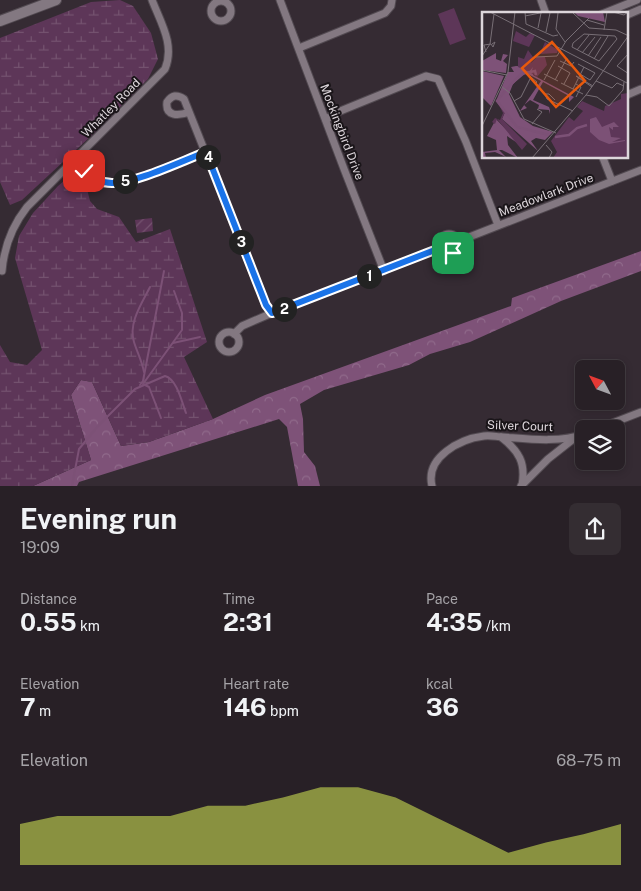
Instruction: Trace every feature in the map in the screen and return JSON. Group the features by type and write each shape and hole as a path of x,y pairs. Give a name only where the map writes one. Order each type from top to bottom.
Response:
{"main road":[{"path":"0,21 56,0"}],"street":[{"name":"Whatley Road","path":"2,271 4,252 20,216 165,69 170,46 152,0"},
{"name":"Mockingbird Drive","path":"280,0 384,271"},
{"path":"299,48 385,13 391,6 392,0"},
{"path":"541,0 545,12"},
{"path":"607,12 637,0"},
{"path":"628,15 641,10"},
{"path":"326,120 333,114 426,76 438,78 466,142 498,225"},
{"path":"628,95 641,89"},
{"path":"189,112 266,305 272,313"},
{"path":"72,162 93,178 102,182 116,183 137,178 206,152"},
{"path":"603,159 612,181"},
{"name":"Meadowlark Drive","path":"458,241 641,170"},
{"name":"Meadowlark Drive","path":"446,235 452,235 458,241 459,247 453,253 447,253 440,248 441,239 446,235"},
{"name":"Meadowlark Drive","path":"234,334 242,326 272,313 440,248"},
{"path":"620,420 641,412"},
{"name":"Silver Court","path":"432,486 431,475 433,468 442,454 475,438 484,436 539,439 575,435"},
{"path":"501,437 516,449 519,455 523,471 522,486"},
{"name":"Silver Court","path":"522,486 548,459 575,439"}],"green space":[{"path":"120,0 133,6 151,33 158,59 148,79 91,136 22,200 10,205 0,182 0,38 91,2"},
{"path":"454,8 466,39 450,45 438,14"},
{"path":"71,175 86,185 90,201 97,209 119,217 136,242 170,229 207,342 184,357 213,419 149,442 121,446 92,382 81,380 71,395 91,460 33,486 0,486 0,345 10,362 27,365 42,350 15,258 19,236 33,213"},
{"path":"152,218 153,231 137,233 135,220"},
{"path":"641,251 641,271 561,301 470,342 430,354 409,365 324,390 300,404 303,419 304,452 315,466 320,486 298,486 287,427 279,419 79,482 77,486 33,486 91,460 71,395 81,380 92,382 121,446 149,442 213,419 265,395 511,306 512,298"}],"waterway":[{"path":"140,385 143,381 164,271"},
{"path":"144,372 134,342 133,328 134,320 150,287"},
{"path":"161,418 149,387 143,384 182,330 182,313 174,291"},
{"path":"173,343 200,337"},
{"path":"72,486 79,449 98,426 135,389 165,376 176,386 186,413"}],"route":[{"path":"84,171 102,182 124,182 206,152 266,305 272,313 440,248 444,252 453,253"}]}
